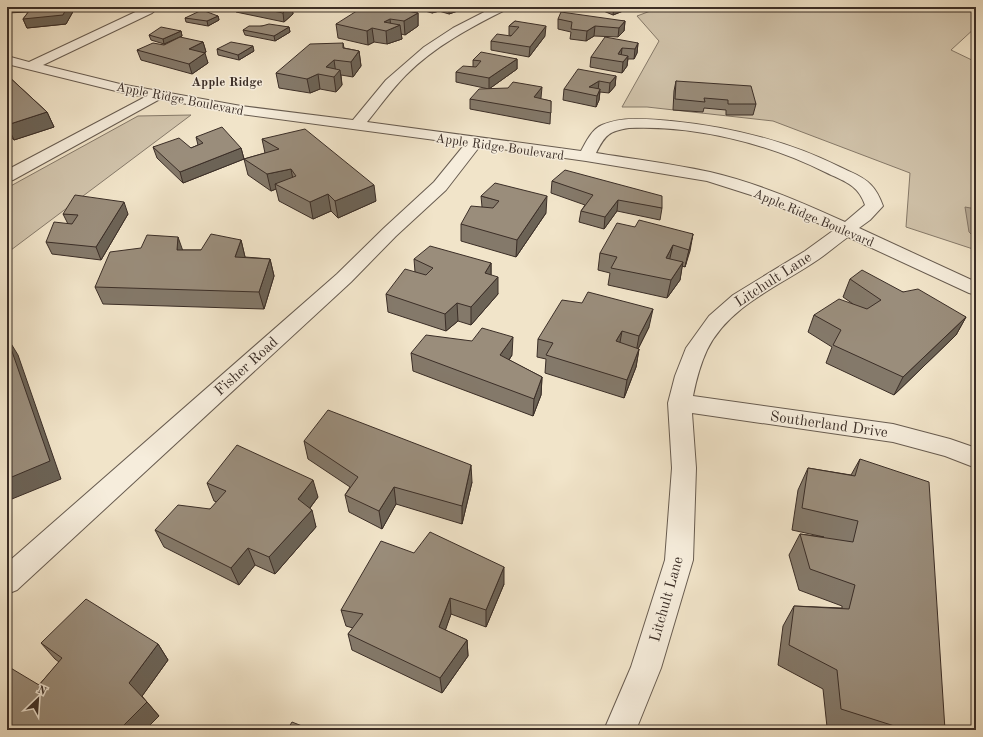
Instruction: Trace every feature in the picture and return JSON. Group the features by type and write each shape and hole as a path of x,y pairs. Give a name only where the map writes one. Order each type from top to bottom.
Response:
{"street":[{"path":"30,66 148,11 153,7"},
{"path":"356,126 392,83 413,62 437,43 463,27 503,7"},
{"name":"Apple Ridge Boulevard","path":"7,60 158,95 241,110 586,156 710,177 757,191 811,213 976,289"},
{"path":"7,177 158,95"},
{"name":"Litchult Lane","path":"586,156 599,135 607,128 636,124 690,127 759,139 820,162 866,189 874,206 864,216 812,255 740,299 716,321 697,348 686,376 680,403 684,468 679,560 628,727"},
{"name":"Fisher Road","path":"7,581 344,278 390,232 440,186 475,142"},
{"name":"Southerland Drive","path":"680,403 893,434 950,448 976,458"}],"shaded area":[{"path":"661,7 976,7 976,27 951,50 976,62 976,250 906,227 910,173 773,121 647,107 622,107 659,41 637,16"},
{"path":"191,115 7,253 7,188 138,116"},
{"path":"965,207 976,209 976,239 969,232"}],"building":[{"path":"32,7 67,7 63,15 23,19"},
{"path":"253,7 289,7 283,13"},
{"path":"363,7 405,7 406,11 418,13 404,21 390,19 384,22 400,25 386,31 372,28 367,31 336,24"},
{"path":"202,10 218,16 207,21 185,18"},
{"path":"561,12 625,21 619,28 595,26 587,31 571,29 572,22 558,19"},
{"path":"515,21 546,26 530,47 491,41 497,34 511,36 519,27 509,26"},
{"path":"269,24 289,27 274,36 243,30 249,26 262,26"},
{"path":"161,27 181,31 163,39 149,35"},
{"path":"180,37 203,42 189,49 205,53 189,64 137,50 153,43 164,45"},
{"path":"605,37 638,43 635,49 622,48 618,54 628,56 623,62 591,57"},
{"path":"231,42 253,46 238,55 217,49"},
{"path":"343,43 343,48 359,51 351,62 334,60 326,67 340,70 334,77 318,74 307,79 276,73 310,44"},
{"path":"481,52 517,59 489,78 456,72 463,66 476,67 481,61 473,60"},
{"path":"578,69 616,76 610,83 599,81 589,87 600,89 597,96 564,89"},
{"path":"7,75 47,112 7,125"},
{"path":"676,81 751,86 756,104 728,104 728,100 704,98 705,102 675,99"},
{"path":"513,82 542,87 534,97 551,101 551,113 470,99 479,89 508,88"},
{"path":"222,127 241,148 180,172 153,147 179,138 191,148 203,143 196,137"},
{"path":"305,129 374,185 335,201 328,194 310,202 275,184 296,176 291,169 267,174 244,159 279,149 262,139"},
{"path":"565,170 662,196 662,208 618,200 605,217 581,211 593,195 552,181"},
{"path":"495,183 547,196 517,240 461,224 471,206 493,208 499,201 481,196"},
{"path":"75,195 124,202 96,247 46,242 54,222 72,224 78,215 63,214"},
{"path":"639,220 693,234 689,250 673,245 666,258 683,262 671,280 611,268 617,257 600,253 617,223 635,227"},
{"path":"211,234 241,240 235,257 270,259 259,292 95,287 110,252 141,248 147,235 178,237 177,250 201,250"},
{"path":"430,246 491,263 485,273 498,277 471,307 457,303 445,314 386,294 405,269 426,275 433,268 414,259"},
{"path":"862,270 903,292 918,289 966,317 903,377 833,345 841,330 814,315 839,299 867,309 881,300 850,279"},
{"path":"588,292 653,309 639,336 622,331 616,341 639,349 627,380 546,355 553,343 538,339 562,300 582,303"},
{"path":"482,328 513,337 500,355 542,377 534,399 411,353 426,335 472,341"},
{"path":"7,337 50,461 7,479"},
{"path":"328,410 471,465 462,506 394,487 379,511 345,495 358,477 304,441"},
{"path":"237,445 313,480 298,499 312,510 269,557 248,548 231,568 155,530 178,505 210,509 226,491 207,483"},
{"path":"860,459 929,482 945,730 907,730 841,709 837,670 789,645 794,606 849,609 855,585 810,569 800,534 853,542 858,521 802,508 808,468 855,476"},
{"path":"430,532 504,567 486,610 450,598 439,627 467,640 440,678 348,634 363,614 341,610 381,541 414,553"},
{"path":"86,599 158,644 129,683 147,702 119,730 7,730 7,669 9,667 39,685 62,658 41,643"},
{"path":"292,722 312,730 287,730"}],"district":[{"name":"Apple Ridge","path":"227,81"}]}
